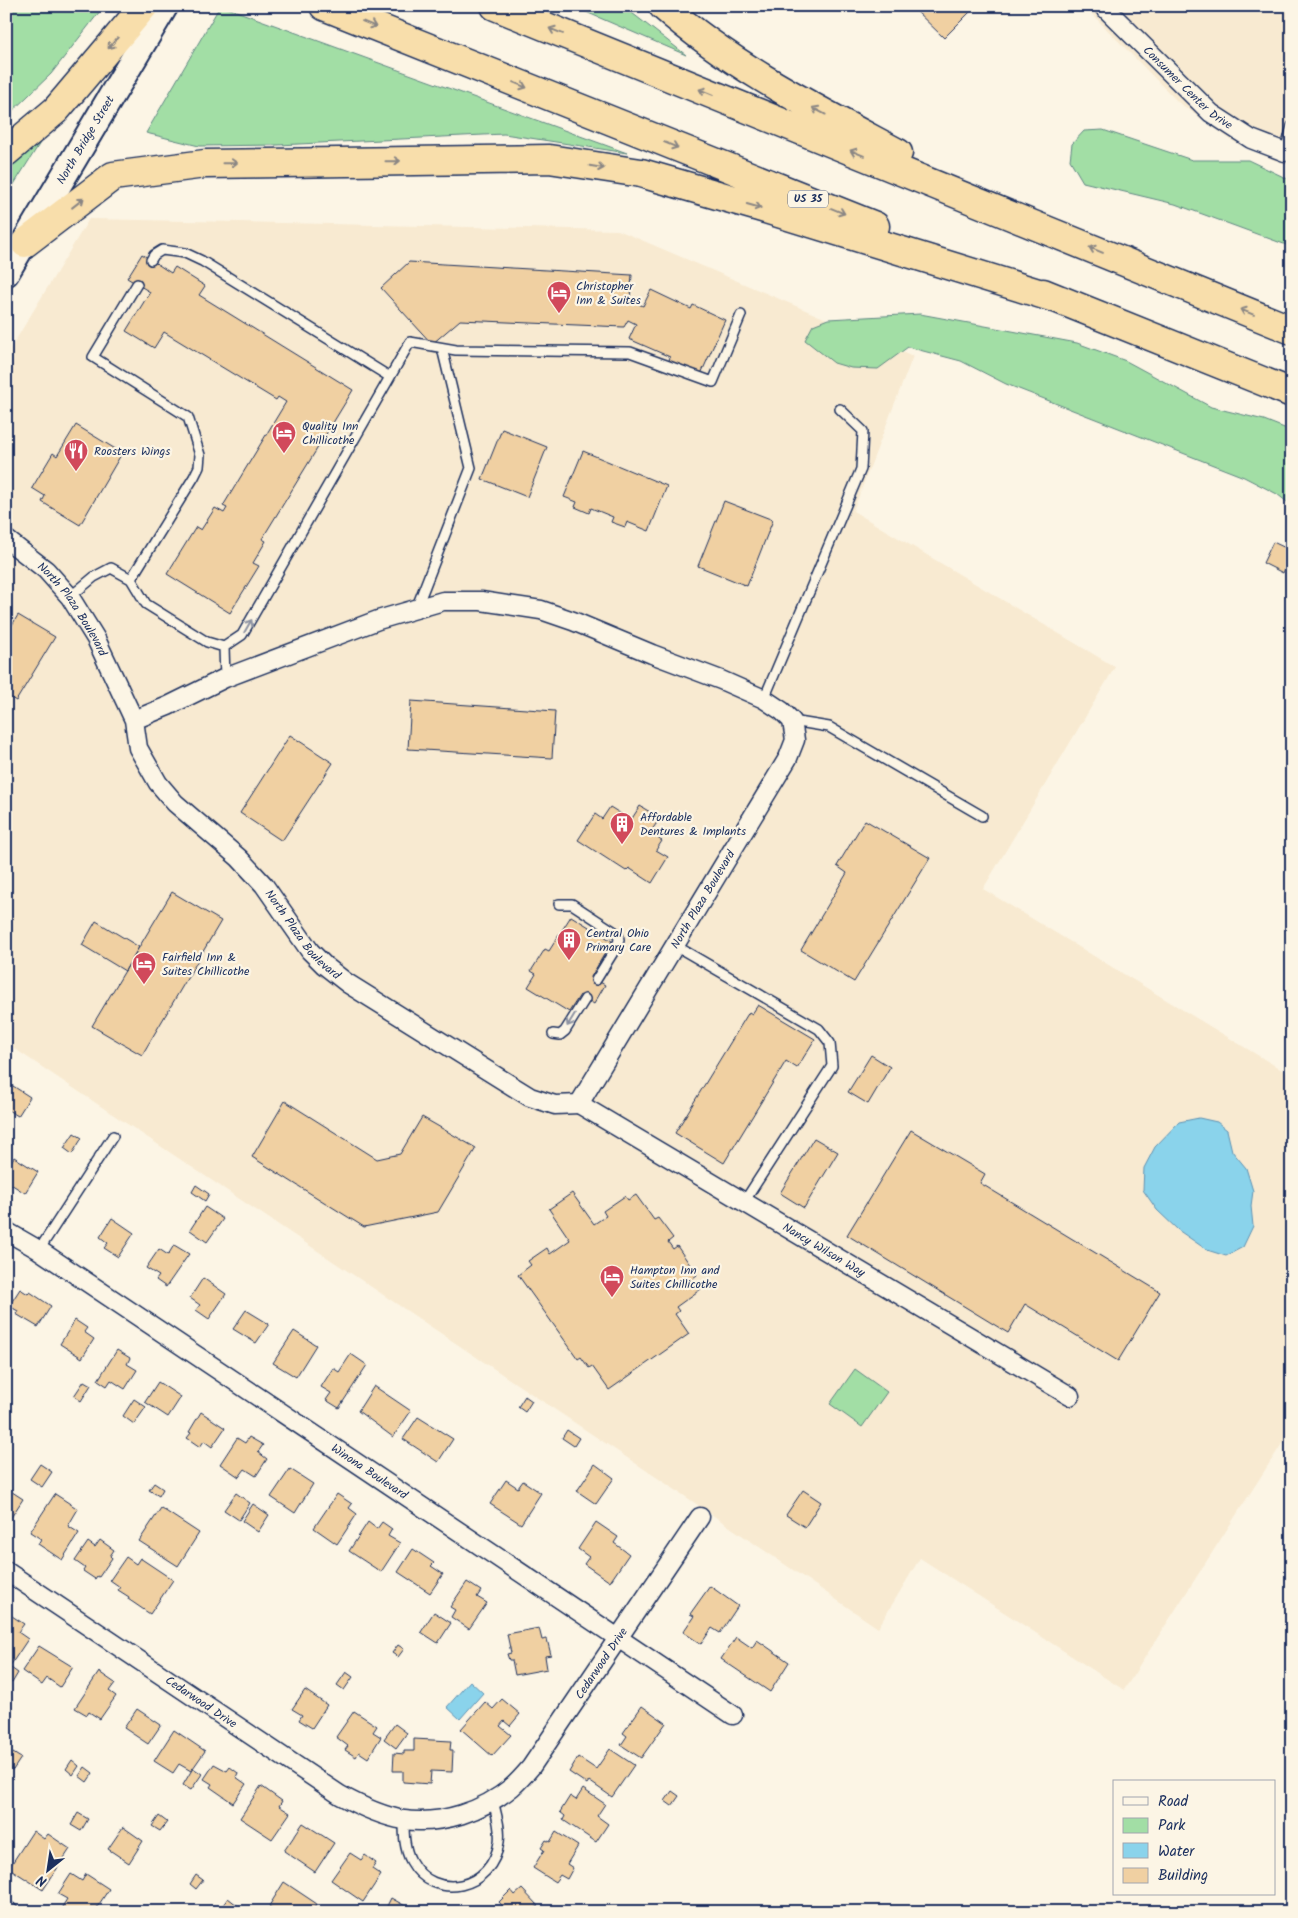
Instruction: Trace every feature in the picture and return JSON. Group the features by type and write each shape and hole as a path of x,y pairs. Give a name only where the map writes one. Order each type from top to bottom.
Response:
{"highway":[{"path":"6,152 56,110 144,6"},
{"name":"US 35","path":"324,6 1292,393"},
{"path":"495,6 1292,330"},
{"path":"663,6 724,55 788,94 1032,223"},
{"path":"25,243 113,176 206,164 549,159 641,174 759,207 1061,300"}],"main road":[{"name":"North Bridge Street","path":"6,274 166,6"}],"street":[{"name":"Consumer Center Drive","path":"1102,6 1211,113 1251,139 1288,153"},
{"name":"North Plaza Boulevard","path":"6,539 46,570 70,597 96,639 134,720 138,748 158,783 175,803 238,858 264,885 310,951 347,983 530,1097 555,1105 579,1104 788,758 795,740 792,721"},
{"path":"134,720 168,706 225,678 378,620 443,601 481,601 541,610 721,680 764,699 782,711 792,721"},
{"name":"Nancy Wilson Way","path":"579,1104 1070,1396"},
{"name":"Winona Boulevard","path":"6,1231 38,1250 733,1715"},
{"name":"Cedarwood Drive","path":"6,1572 340,1795 363,1807 404,1820 427,1821 451,1818 492,1800 513,1786 531,1767 700,1517"}],"lane":[{"path":"1288,153 1292,126"},
{"path":"151,260 154,255 162,250 168,250 185,253 202,260 390,377"},
{"path":"132,579 194,477 199,466 200,456 188,417 93,357 137,284"},
{"path":"224,647 242,635 410,342 456,350 630,352 713,382 741,314"},
{"path":"416,609 472,468 442,348"},
{"path":"764,699 861,469 863,430 840,409"},
{"path":"70,597 94,577 112,568 132,579 146,604 207,642 224,647"},
{"path":"224,647 225,678"},
{"path":"792,721 829,727 982,816"},
{"path":"559,904 572,904 618,934 617,946 596,980"},
{"path":"676,946 819,1029 830,1043 832,1066 744,1202"},
{"path":"553,1034 560,1035 565,1031 584,998"},
{"path":"38,1250 113,1136"},
{"path":"404,1820 407,1850 412,1862 420,1873 430,1880 441,1884 455,1886 468,1884 482,1875 492,1862 499,1844 499,1827 492,1800"}],"shaded area":[{"path":"1084,6 1292,6 1292,165 1274,160 1234,142 1178,102"},
{"path":"89,219 618,230 913,356 853,511 1115,667 983,889 1292,1076 1292,1428 1124,1690 920,1558 878,1628 692,1501 6,1043 6,356"}],"green space":[{"path":"6,6 104,6 51,74 6,117"},
{"path":"220,6 627,153 504,134 278,145 199,146 146,133"},
{"path":"572,6 623,6 686,55"},
{"path":"1103,130 1192,160 1248,160 1292,181 1292,247 1175,204 1083,182 1070,160 1072,144 1084,131"},
{"path":"45,135 6,197 6,163"},
{"path":"920,314 1077,343 1126,361 1211,407 1264,420 1292,431 1292,506 1277,494 1244,477 1006,384 961,361 908,347 878,369 851,368 834,363 805,340 813,325 828,319"},
{"path":"855,1369 887,1392 862,1427 830,1404"}],"water":[{"path":"1199,1118 1217,1122 1227,1130 1232,1151 1246,1168 1253,1191 1251,1206 1253,1226 1243,1247 1226,1256 1207,1250 1178,1230 1157,1210 1143,1190 1144,1168 1155,1147 1179,1122"},
{"path":"470,1681 483,1693 460,1719 447,1707"}],"building":[{"path":"911,6 976,6 944,38"},
{"name":"Quality Inn Chillicothe","path":"142,254 171,273 175,267 205,286 199,295 353,390 262,539 266,541 253,563 259,566 230,613 167,574 196,527 201,530 215,508 224,513 227,508 223,506 286,402 278,397 276,400 164,332 154,348 126,331 150,292 127,278"},
{"name":"Christopher Inn & Suites","path":"409,262 632,275 630,300 643,306 651,290 691,309 693,305 725,320 701,374 669,361 670,357 629,339 636,324 628,320 624,327 460,320 432,344 381,288"},
{"name":"Roosters Wings","path":"76,425 122,453 80,525 42,502 45,496 32,488 53,453 57,456"},
{"path":"502,429 547,447 527,497 482,479"},
{"path":"583,451 667,486 649,531 627,522 625,527 611,522 613,517 591,508 589,513 575,507 577,502 564,497"},
{"path":"724,501 773,520 747,586 698,566"},
{"path":"1273,542 1292,551 1292,555 1283,573 1263,563"},
{"path":"18,615 55,637 16,701 6,695 6,635"},
{"path":"411,701 555,711 552,758 408,749"},
{"path":"290,735 333,763 282,841 240,813"},
{"name":"Affordable Dentures & Implants","path":"640,806 660,818 650,833 662,841 656,850 668,857 652,883 629,868 626,871 578,840 595,814 602,819 610,807 631,820"},
{"path":"865,820 930,858 854,982 801,950 847,873 837,866"},
{"path":"172,892 221,921 142,1055 92,1026"},
{"name":"Central Ohio Primary Care","path":"571,916 612,941 591,977 605,985 594,1004 580,995 569,1012 528,987 536,974 531,971 545,949 549,951"},
{"path":"96,921 139,947 125,971 82,945"},
{"path":"758,1005 815,1039 797,1068 786,1061 724,1163 675,1133 749,1012 752,1014"},
{"path":"871,1055 890,1067 868,1104 848,1092"},
{"path":"13,1086 30,1097 18,1116 6,1109 6,1096"},
{"path":"285,1101 377,1159 400,1154 422,1117 476,1148 438,1212 364,1227 252,1157"},
{"path":"911,1130 985,1174 980,1183 1160,1292 1118,1361 1025,1304 1008,1333 847,1235"},
{"path":"74,1133 82,1138 72,1154 64,1148"},
{"path":"814,1138 838,1152 804,1208 780,1193"},
{"path":"14,1157 38,1172 25,1193 6,1181 6,1170"},
{"path":"196,1185 209,1194 205,1201 192,1192"},
{"name":"Hampton Inn and Suites Chillicothe","path":"572,1193 594,1224 606,1216 603,1211 625,1196 628,1200 636,1195 654,1220 658,1218 673,1238 668,1242 673,1249 677,1246 697,1275 693,1278 701,1289 676,1307 679,1311 675,1314 689,1334 609,1390 592,1366 589,1368 581,1357 578,1359 518,1275 531,1265 528,1261 547,1248 550,1254 570,1240 549,1209"},
{"path":"205,1207 223,1219 207,1242 190,1230"},
{"path":"112,1218 134,1233 118,1257 104,1248 108,1243 100,1237"},
{"path":"174,1245 189,1254 166,1287 156,1280 159,1276 146,1268 159,1249 168,1255"},
{"path":"203,1278 226,1294 209,1319 196,1310 200,1305 190,1298"},
{"path":"20,1289 28,1294 30,1292 51,1306 38,1327 16,1314 18,1311 9,1306"},
{"path":"246,1310 269,1324 256,1343 233,1329"},
{"path":"75,1320 87,1328 84,1332 94,1339 82,1358 60,1344"},
{"path":"294,1331 316,1345 296,1377 273,1363"},
{"path":"117,1350 130,1358 127,1364 137,1370 125,1389 111,1380 107,1386 98,1380"},
{"path":"351,1354 367,1365 339,1408 326,1400 331,1393 321,1387 333,1368 339,1372"},
{"path":"84,1381 91,1385 81,1401 74,1396"},
{"path":"158,1382 181,1397 168,1417 145,1402"},
{"path":"374,1386 411,1411 393,1437 358,1411"},
{"path":"525,1396 532,1401 525,1412 518,1407"},
{"path":"134,1399 146,1407 134,1424 123,1416"},
{"path":"201,1412 225,1428 212,1447 204,1441 200,1447 187,1438"},
{"path":"418,1417 453,1439 438,1462 403,1439"},
{"path":"567,1430 579,1438 574,1446 562,1438"},
{"path":"249,1437 263,1445 258,1452 267,1459 256,1476 245,1469 239,1477 220,1464 237,1438 245,1443"},
{"path":"40,1464 52,1472 42,1487 30,1479"},
{"path":"595,1464 614,1478 596,1504 577,1491"},
{"path":"290,1469 313,1484 295,1513 271,1497"},
{"path":"506,1480 518,1488 523,1481 541,1493 521,1524 490,1504"},
{"path":"154,1483 163,1489 159,1496 149,1490"},
{"path":"6,1488 23,1499 10,1519 6,1517"},
{"path":"803,1490 821,1502 805,1527 786,1515"},
{"path":"236,1493 250,1503 239,1520 224,1510"},
{"path":"55,1494 78,1509 68,1526 79,1533 62,1560 38,1544 41,1539 30,1532"},
{"path":"337,1494 352,1504 349,1508 357,1514 337,1544 314,1528"},
{"path":"253,1504 269,1515 258,1532 242,1521"},
{"path":"161,1508 199,1533 178,1566 139,1541"},
{"path":"368,1522 377,1529 382,1522 392,1529 388,1536 400,1543 381,1572 349,1551"},
{"path":"596,1522 618,1537 614,1543 629,1554 610,1582 584,1564 589,1557 578,1549"},
{"path":"100,1540 114,1550 110,1556 112,1558 99,1577 97,1576 95,1579 83,1571 85,1568 75,1561 88,1542 95,1547"},
{"path":"413,1549 434,1563 431,1566 443,1574 430,1593 398,1572"},
{"path":"126,1557 136,1564 140,1558 173,1580 150,1614 128,1599 129,1597 118,1590 120,1587 110,1580"},
{"path":"467,1582 481,1591 477,1597 487,1603 469,1629 451,1617 455,1610 450,1607"},
{"path":"710,1586 738,1606 720,1633 712,1628 701,1644 683,1632 694,1616 690,1614"},
{"path":"6,1612 24,1624 18,1632 28,1639 6,1672"},
{"path":"434,1612 451,1623 438,1643 421,1632"},
{"path":"539,1628 542,1640 547,1639 551,1655 545,1656 547,1669 515,1675 512,1660 509,1660 507,1654 511,1653 507,1634"},
{"path":"736,1637 752,1648 757,1640 789,1662 770,1692 721,1659"},
{"path":"398,1645 404,1649 398,1657 392,1653"},
{"path":"39,1646 73,1667 60,1687 47,1678 42,1685 22,1671"},
{"path":"11,1668 18,1673 12,1683 6,1679 6,1675"},
{"path":"99,1672 115,1683 109,1691 116,1696 100,1719 89,1712 87,1715 75,1708"},
{"path":"346,1672 353,1677 344,1690 337,1685"},
{"path":"305,1690 327,1705 312,1728 299,1720 302,1715 292,1709"},
{"path":"502,1699 520,1714 510,1726 504,1721 500,1726 511,1735 492,1756 461,1729 485,1702 493,1709"},
{"path":"642,1706 666,1723 641,1758 621,1745 627,1736 623,1733"},
{"path":"137,1709 161,1725 148,1744 124,1728"},
{"path":"354,1711 377,1726 373,1732 381,1737 368,1758 359,1752 356,1757 345,1750 348,1746 336,1737"},
{"path":"395,1724 407,1733 396,1748 384,1739"},
{"path":"174,1730 205,1751 191,1771 179,1764 173,1773 154,1761"},
{"path":"414,1739 451,1741 450,1750 453,1750 452,1772 431,1771 430,1784 403,1782 403,1771 393,1771 394,1753 404,1754 404,1751 414,1751"},
{"path":"610,1749 634,1765 612,1797 589,1781 587,1784 569,1772 578,1757 596,1769"},
{"path":"13,1753 21,1758 13,1770 6,1763"},
{"path":"72,1760 79,1766 73,1775 66,1769"},
{"path":"214,1764 227,1771 230,1767 238,1773 236,1777 246,1784 233,1803 210,1787 212,1784 204,1779"},
{"path":"85,1767 93,1773 87,1782 79,1776"},
{"path":"193,1768 202,1774 191,1790 183,1785"},
{"path":"261,1786 282,1801 279,1806 290,1813 272,1839 240,1818"},
{"path":"583,1789 605,1804 597,1816 608,1824 596,1842 563,1820 565,1816 560,1812 570,1796 576,1800"},
{"path":"672,1791 679,1796 672,1806 665,1801"},
{"path":"78,1813 88,1819 81,1831 71,1825"},
{"path":"159,1816 167,1822 160,1831 152,1826"},
{"path":"303,1823 334,1843 315,1872 284,1851"},
{"path":"123,1827 143,1841 129,1863 108,1849"},
{"path":"33,1831 44,1839 48,1834 70,1849 43,1890 9,1868"},
{"path":"556,1832 578,1846 567,1864 573,1868 567,1879 560,1875 555,1882 533,1868 544,1850 541,1848 546,1840 550,1842"},
{"path":"350,1853 361,1860 365,1855 376,1863 372,1869 381,1875 363,1902 331,1880"},
{"path":"71,1874 82,1881 86,1874 109,1889 94,1912 69,1912 62,1907 67,1899 58,1894"},
{"path":"196,1875 203,1880 196,1889 190,1884"},
{"path":"284,1882 317,1904 311,1912 277,1912 269,1906"},
{"path":"522,1889 538,1906 531,1912 508,1912 499,1902 511,1890 515,1895"},
{"path":"228,1898 237,1905 232,1912 223,1905"},
{"path":"391,1898 416,1912 384,1912"}],"place":[{"name":"Christopher Inn & Suites","path":"559,314"},
{"name":"Quality Inn Chillicothe","path":"284,454"},
{"name":"Roosters Wings","path":"76,472"},
{"name":"Affordable Dentures & Implants","path":"622,845"},
{"name":"Central Ohio Primary Care","path":"569,961"},
{"name":"Fairfield Inn & Suites Chillicothe","path":"144,985"},
{"name":"Hampton Inn and Suites Chillicothe","path":"612,1298"}]}
